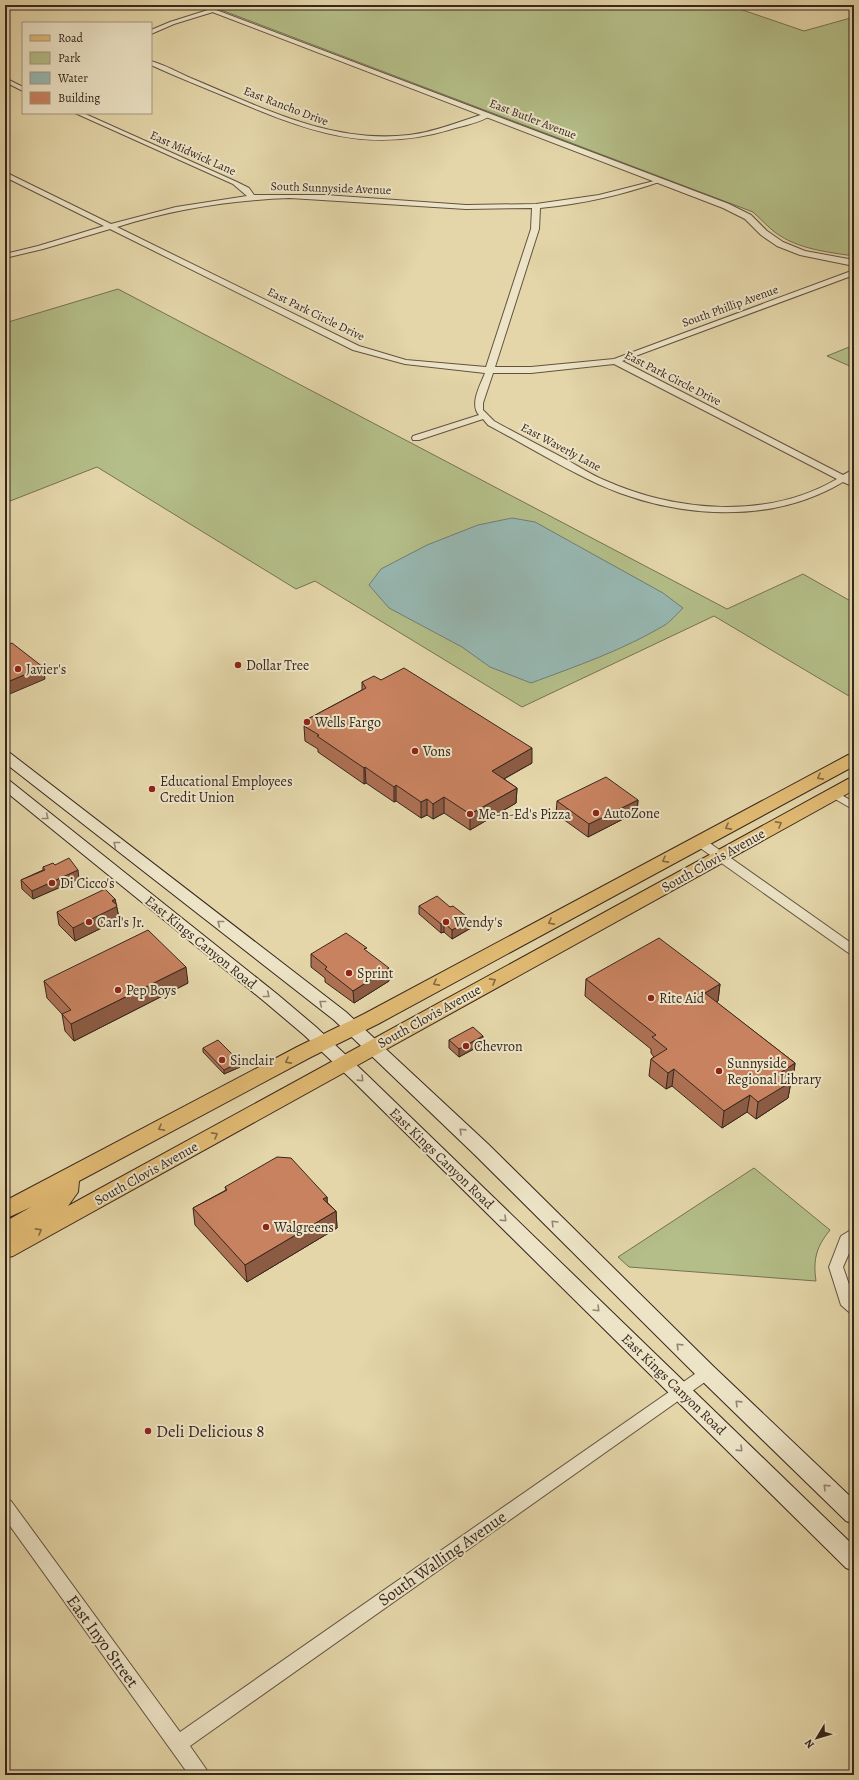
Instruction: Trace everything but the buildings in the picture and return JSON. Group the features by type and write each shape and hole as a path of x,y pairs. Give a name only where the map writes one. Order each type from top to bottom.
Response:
{"main road":[{"name":"East Kings Canyon Road","path":"5,756 352,1028 481,1150 707,1373 854,1514"},
{"name":"South Clovis Avenue","path":"5,1211 352,1028 854,759"},
{"path":"5,771 83,830 99,830"},
{"name":"South Clovis Avenue","path":"10,1247 854,783"},
{"name":"East Kings Canyon Road","path":"5,784 271,998 345,1064 854,1561"},
{"path":"10,1247 16,1226 60,1200 67,1192 69,1177"}],"street":[{"path":"5,9 14,5"},
{"name":"East Butler Avenue","path":"197,5 737,210 753,221 771,238 791,249 854,263"},
{"path":"152,32 172,23 211,11"},
{"name":"East Rancho Drive","path":"152,63 300,125 336,135 366,139 410,137 440,131 488,115"},
{"path":"5,80 22,88"},
{"name":"East Midwick Lane","path":"80,114 235,183 246,190 253,198"},
{"name":"East Park Circle Drive","path":"5,174 356,348 405,362 455,369 490,371 531,370 615,362 854,484"},
{"name":"South Sunnyside Avenue","path":"5,256 33,250 149,215 193,206 253,198 330,197 480,207 536,206 589,199 660,180"},
{"path":"416,438 483,416 479,403 535,230 536,206"},
{"name":"South Phillip Avenue","path":"615,362 854,272"},
{"name":"East Waverly Lane","path":"483,416 499,428 601,482 648,500 674,505 716,510 753,509 772,506 807,496 844,479 854,472"},
{"path":"834,794 854,806"},
{"path":"700,842 854,951"},
{"path":"854,1234 846,1240 836,1266 846,1301 854,1308"},
{"name":"South Walling Avenue","path":"178,1744 707,1373"},
{"name":"East Inyo Street","path":"5,1506 200,1775"}],"green space":[{"path":"208,5 728,5 804,31 854,17 854,256 813,249 794,243 776,233 753,212"},
{"path":"118,289 727,609 803,574 854,603 854,699 714,616 522,707 315,581 296,589 97,467 5,503 5,323"},
{"path":"854,345 854,368 827,356"},
{"path":"754,1168 830,1230 821,1242 815,1260 816,1281 629,1267 618,1257"}],"water":[{"path":"512,518 535,522 663,593 683,608 665,625 633,642 600,657 531,683 490,667 462,647 389,608 369,585 381,569 427,545 478,525"}],"place":[{"name":"Dollar Tree","path":"238,665"},
{"name":"Javier's","path":"18,669"},
{"name":"Wells Fargo","path":"307,722"},
{"name":"Vons","path":"415,751"},
{"name":"Educational Employees Credit Union","path":"152,789"},
{"name":"AutoZone","path":"596,813"},
{"name":"Me-n-Ed's Pizza","path":"470,814"},
{"name":"Di Cicco's","path":"52,883"},
{"name":"Carl's Jr.","path":"89,922"},
{"name":"Wendy's","path":"446,922"},
{"name":"Sprint","path":"349,973"},
{"name":"Pep Boys","path":"118,990"},
{"name":"Rite Aid","path":"651,998"},
{"name":"Chevron","path":"466,1046"},
{"name":"Sinclair","path":"222,1060"},
{"name":"Sunnyside Regional Library","path":"719,1071"},
{"name":"Walgreens","path":"266,1227"},
{"name":"Deli Delicious 8","path":"148,1431"}]}
